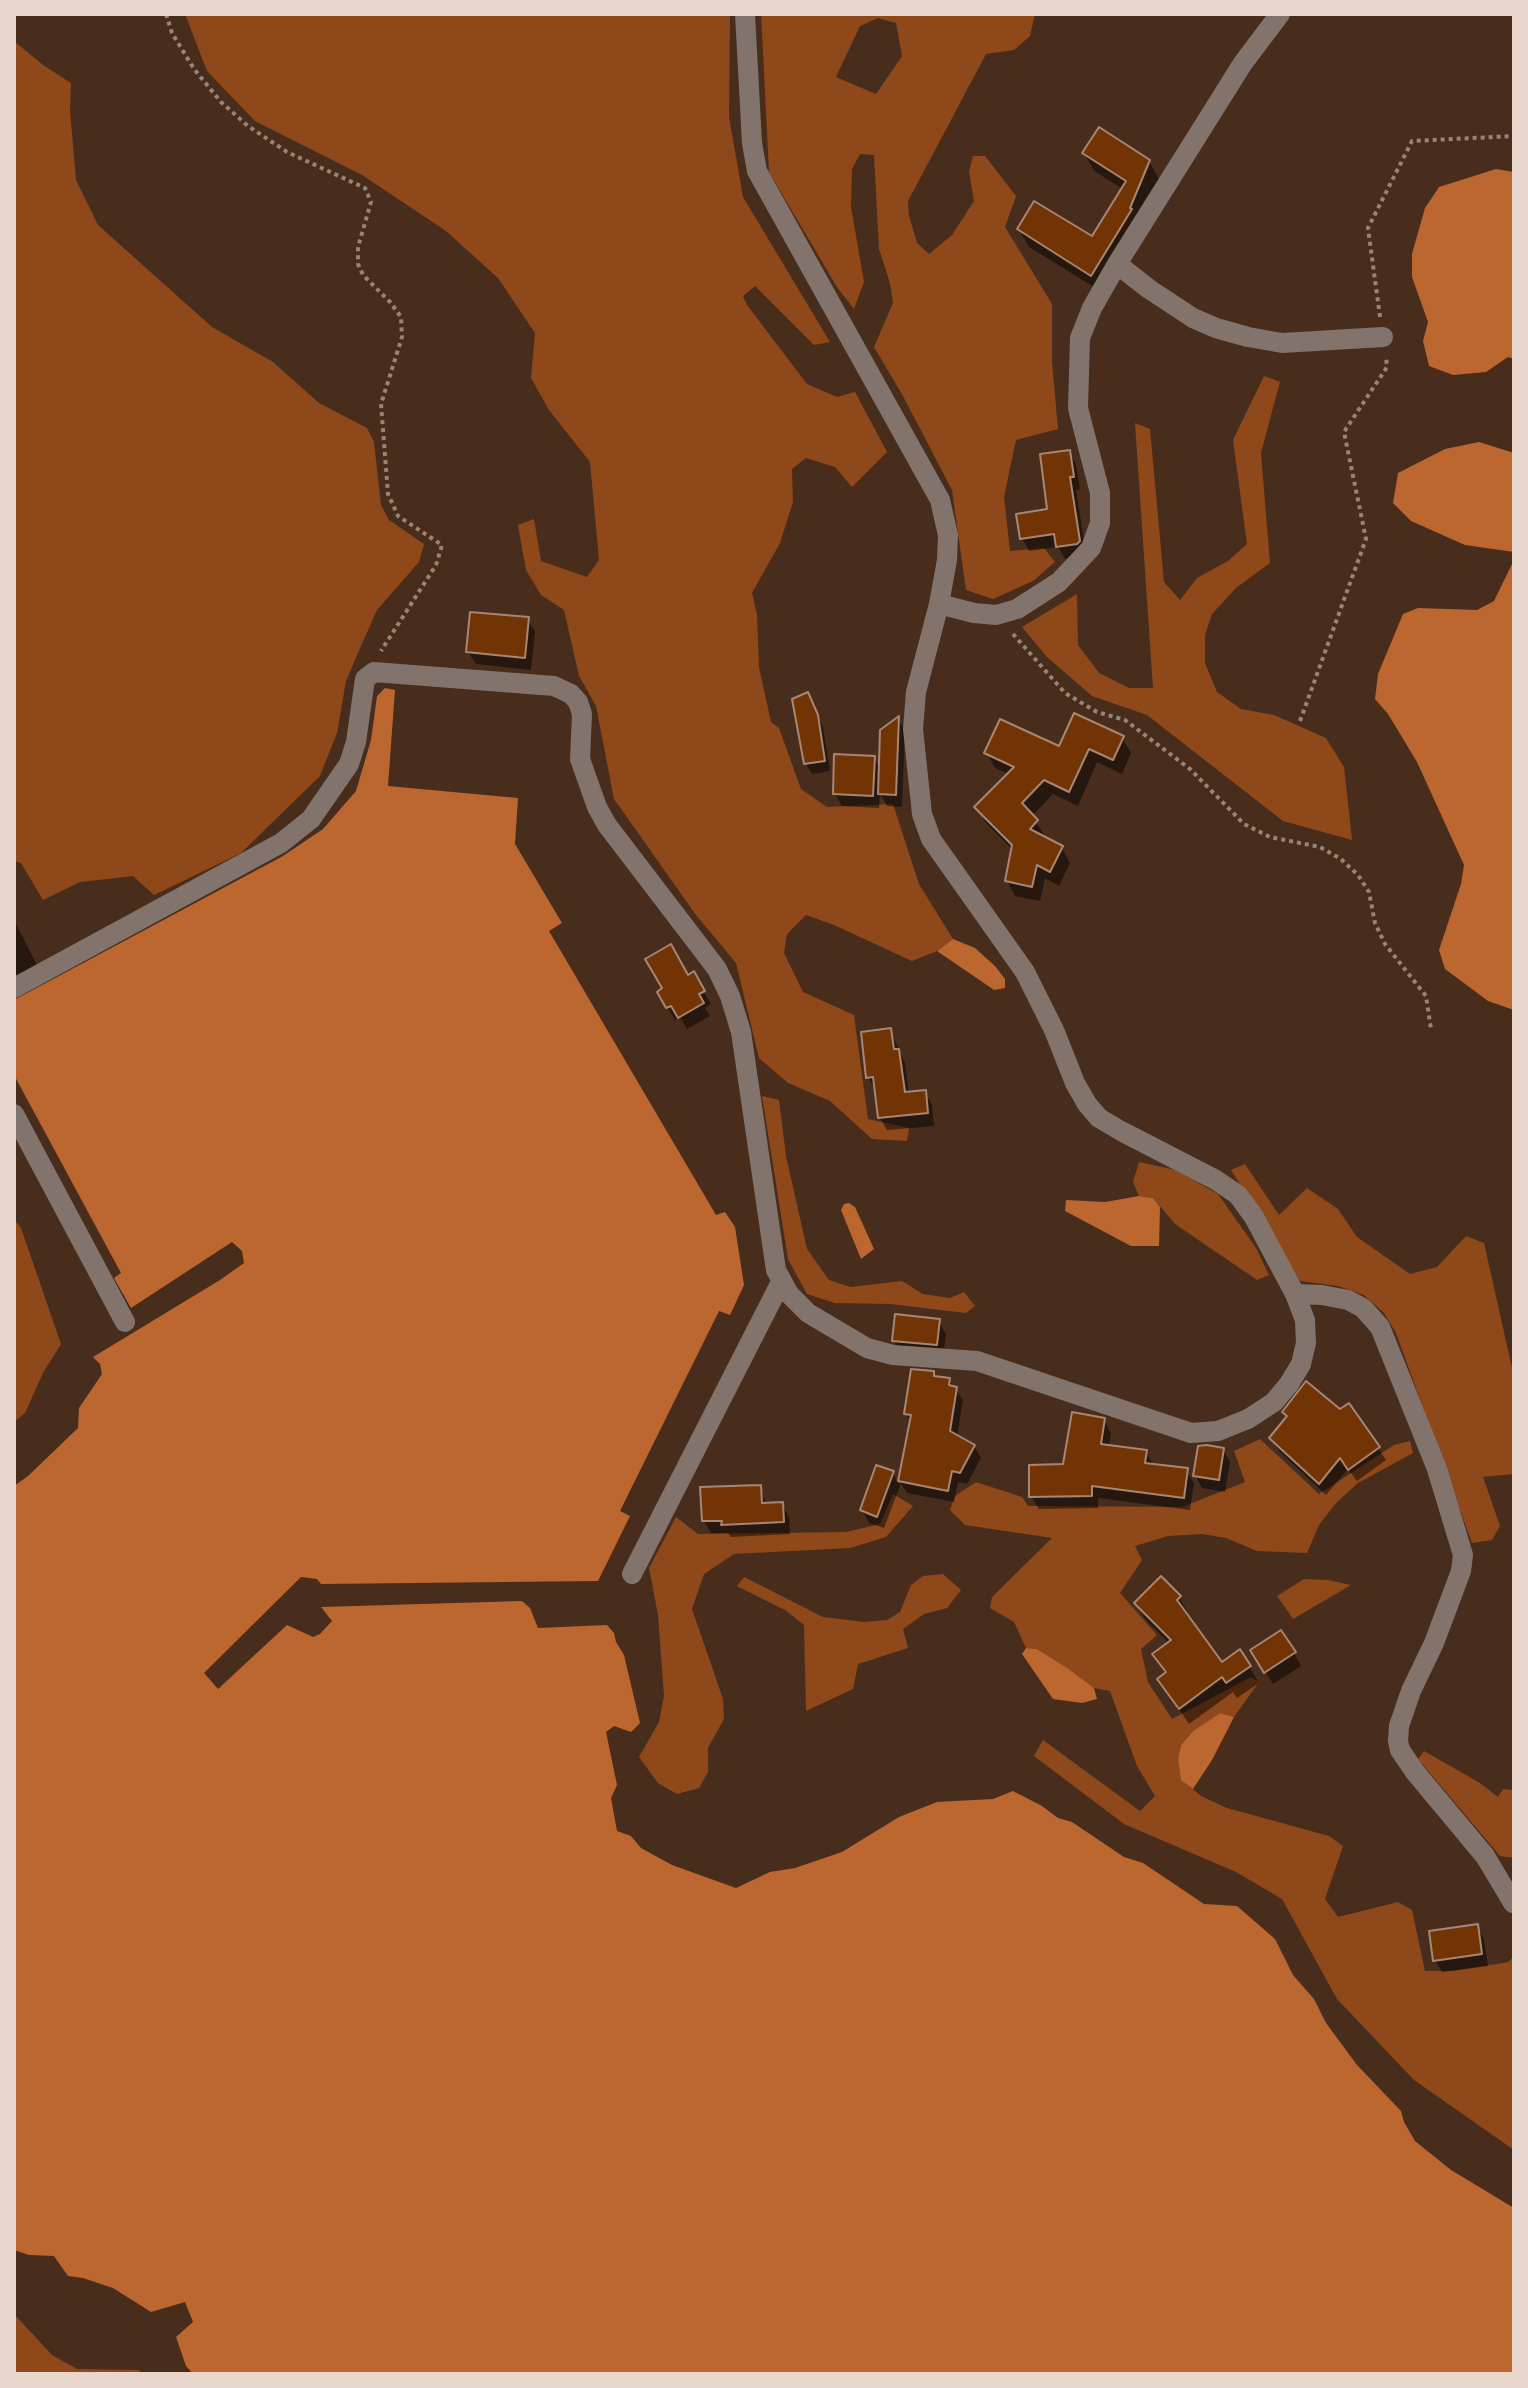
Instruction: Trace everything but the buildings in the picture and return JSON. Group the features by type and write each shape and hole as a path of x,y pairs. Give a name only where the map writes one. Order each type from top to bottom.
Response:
{"street":[{"path":"14,988 281,843 311,819 349,764 365,679 374,672 554,686 571,694 578,702 582,714 580,759 597,807 607,825 717,969 730,996 741,1032 776,1270 781,1282 808,1313 867,1348 893,1355 977,1361 1191,1433 1218,1431 1248,1419 1274,1402 1289,1384 1301,1364 1306,1343 1305,1320 1295,1294 1254,1217 1238,1195 1216,1180 1110,1125 1087,1104 1025,972 931,839 922,814 913,729 916,692 939,604 948,535 940,500 757,171 752,143 745,14"},
{"path":"939,604 996,615 1017,609 1059,582 1091,548 1100,523 1100,493 1078,408 1080,338 1092,308 1117,264 1243,63 1280,14"},
{"path":"1117,264 1193,318 1248,337 1282,343 1383,337"},
{"path":"14,1114 125,1322"},
{"path":"632,1574 781,1282"},
{"path":"1295,1294 1348,1300 1363,1308 1380,1327 1437,1469 1463,1555 1461,1571 1434,1643 1411,1691 1399,1726 1398,1741 1400,1750 1415,1772 1485,1856 1513,1903"}],"path":[{"path":"166,14 172,33 194,69 221,102 248,126 287,152 365,188 371,202 358,247 358,264 363,275 401,317 402,337 381,404 388,494 398,516 442,545 436,565 383,645 374,672"},
{"path":"1300,721 1366,539 1344,432 1387,367 1368,228 1412,141 1514,136"},
{"path":"996,615 1065,693 1097,712 1125,720 1190,769 1244,824 1270,837 1320,847 1341,859 1358,875 1369,892 1375,923 1385,944 1426,996 1431,1029"}],"shaded area":[{"path":"185,14 730,16 729,117 743,197 830,342 814,345 755,286 743,296 807,384 837,397 855,392 887,452 852,487 835,467 806,458 792,469 793,502 780,543 752,593 757,615 759,667 771,722 779,728 801,789 827,807 893,804 919,884 953,939 937,951 912,961 806,915 787,934 784,953 803,992 854,1015 868,1119 909,1128 907,1141 872,1139 830,1101 788,1083 759,1058 736,963 696,915 614,799 596,706 579,676 564,610 541,595 526,570 518,525 534,519 541,561 587,577 599,560 590,462 549,410 531,378 535,333 498,278 446,231 362,175 255,121 207,71"},
{"path":"761,14 1035,14 1030,36 1014,50 986,54 908,201 917,243 929,254 952,235 974,201 969,172 973,156 985,156 1016,196 1005,227 1052,304 1052,362 1058,429 1016,440 1004,497 1010,551 1044,548 1055,562 1033,581 993,599 966,590 952,490 874,347 893,303 879,249 874,155 860,154 852,169 851,207 864,282 854,309 837,287 769,172","holes":["878,18 896,23 902,56 876,94 836,77 860,26"]},
{"path":"14,41 71,83 70,111 76,180 98,225 212,327 273,362 319,403 367,428 374,442 381,505 389,520 424,544 419,562 377,610 346,681 337,733 320,776 241,853 154,895 133,876 80,882 43,900 21,863 14,861"},
{"path":"1496,169 1514,172 1514,359 1508,357 1486,372 1453,375 1429,366 1423,341 1428,322 1412,277 1412,254 1425,208 1439,187"},
{"path":"1264,376 1280,382 1261,453 1270,563 1236,588 1212,614 1205,635 1205,663 1217,692 1241,709 1274,715 1326,738 1344,767 1352,840 1283,821 1147,715 1092,696 1047,657 1022,627 1077,594 1078,645 1099,673 1129,688 1153,688 1135,423 1150,429 1164,582 1180,600 1197,578 1228,561 1247,544 1233,440"},
{"path":"1479,442 1514,453 1514,552 1465,545 1411,521 1393,503 1398,473 1445,449"},
{"path":"1514,560 1514,1010 1488,1001 1445,969 1439,950 1461,884 1464,865 1417,762 1388,714 1375,699 1378,674 1403,614 1418,608 1477,610 1494,601"},
{"path":"385,688 395,690 388,786 518,798 515,844 562,923 549,931 716,1215 725,1212 735,1227 744,1285 730,1315 719,1311 620,1511 630,1516 598,1581 321,1584 317,1579 301,1577 204,1673 218,1689 287,1625 313,1637 320,1634 332,1621 321,1607 522,1601 530,1608 538,1628 607,1625 614,1633 624,1655 640,1723 631,1732 614,1726 606,1732 617,1785 611,1798 617,1831 631,1836 641,1848 672,1865 736,1888 770,1872 795,1868 842,1852 899,1817 937,1802 993,1799 1013,1791 1058,1818 1072,1822 1124,1857 1143,1863 1204,1904 1237,1906 1275,1939 1293,1975 1314,1999 1326,2023 1357,2065 1401,2111 1415,2141 1451,2170 1514,2208 1514,2374 193,2374 186,2366 176,2337 193,2322 185,2302 151,2312 113,2288 68,2276 54,2256 29,2255 14,2250 14,1486 78,1428 79,1408 102,1374 100,1364 93,1357 244,1263 242,1251 232,1242 131,1308 114,1278 121,1273 14,1075 14,1000 283,856 323,829 356,791 371,740 377,696"},
{"path":"953,939 975,948 995,966 1005,979 1005,988 994,990 937,951"},
{"path":"762,1096 779,1100 786,1156 807,1249 829,1280 850,1287 902,1281 923,1294 950,1298 964,1292 975,1306 966,1313 890,1304 835,1303 807,1294 788,1259"},
{"path":"1139,1162 1176,1170 1218,1194 1256,1248 1269,1275 1257,1280 1175,1224 1153,1198 1139,1196 1133,1182"},
{"path":"1245,1164 1279,1215 1307,1188 1338,1209 1357,1237 1410,1274 1437,1267 1466,1236 1484,1243 1514,1377 1514,1474 1483,1477 1500,1526 1492,1540 1472,1543 1396,1333 1384,1313 1364,1295 1338,1286 1300,1281 1231,1170"},
{"path":"1139,1196 1153,1198 1160,1207 1159,1246 1131,1246 1065,1211 1066,1200 1105,1202"},
{"path":"844,1204 855,1207 874,1249 861,1259 841,1210"},
{"path":"14,1219 21,1228 61,1344 43,1373 25,1413 14,1422"},
{"path":"1260,1439 1319,1494 1394,1445 1410,1441 1413,1453 1358,1483 1336,1503 1319,1525 1307,1553 1257,1551 1226,1538 1202,1534 1168,1536 1135,1546 1142,1560 1120,1593 1157,1635 1141,1649 1148,1682 1172,1719 1251,1677 1259,1682 1234,1717 1220,1713 1193,1731 1181,1745 1178,1759 1182,1780 1201,1796 1227,1808 1329,1836 1343,1846 1325,1899 1338,1917 1398,1902 1412,1910 1425,1971 1452,1971 1509,1962 1514,1955 1514,2150 1414,2080 1337,1999 1282,1899 1236,1872 1124,1824 1034,1756 1043,1740 1140,1811 1155,1796 1137,1766 1110,1691 1094,1688 1037,1649 1026,1648 1014,1622 990,1608 992,1597 1052,1538 965,1525 950,1510 955,1496 976,1482 1022,1497 1028,1506 1182,1507 1245,1482 1234,1451"},
{"path":"893,1494 913,1506 886,1537 850,1548 734,1554 704,1574 692,1609 723,1699 724,1719 708,1748 708,1772 699,1788 677,1794 658,1783 639,1757 659,1722 664,1696 658,1615 649,1568 676,1517 698,1534 846,1532 880,1524"},
{"path":"943,1574 961,1590 947,1608 924,1614 903,1629 908,1648 858,1664 853,1689 806,1711 804,1625 785,1610 737,1586 744,1577 823,1617 864,1622 887,1620 900,1612 911,1585 923,1576"},
{"path":"1304,1579 1351,1585 1293,1619 1277,1596"},
{"path":"1026,1648 1037,1649 1067,1668 1094,1688 1097,1699 1082,1703 1053,1699 1022,1654"},
{"path":"1220,1713 1234,1717 1193,1789 1181,1780 1178,1759 1181,1745 1193,1731"},
{"path":"1424,1751 1498,1797 1503,1789 1514,1790 1514,1858 1500,1856 1418,1759"},
{"path":"14,2314 52,2355 77,2369 139,2370 141,2374 14,2374"}]}
